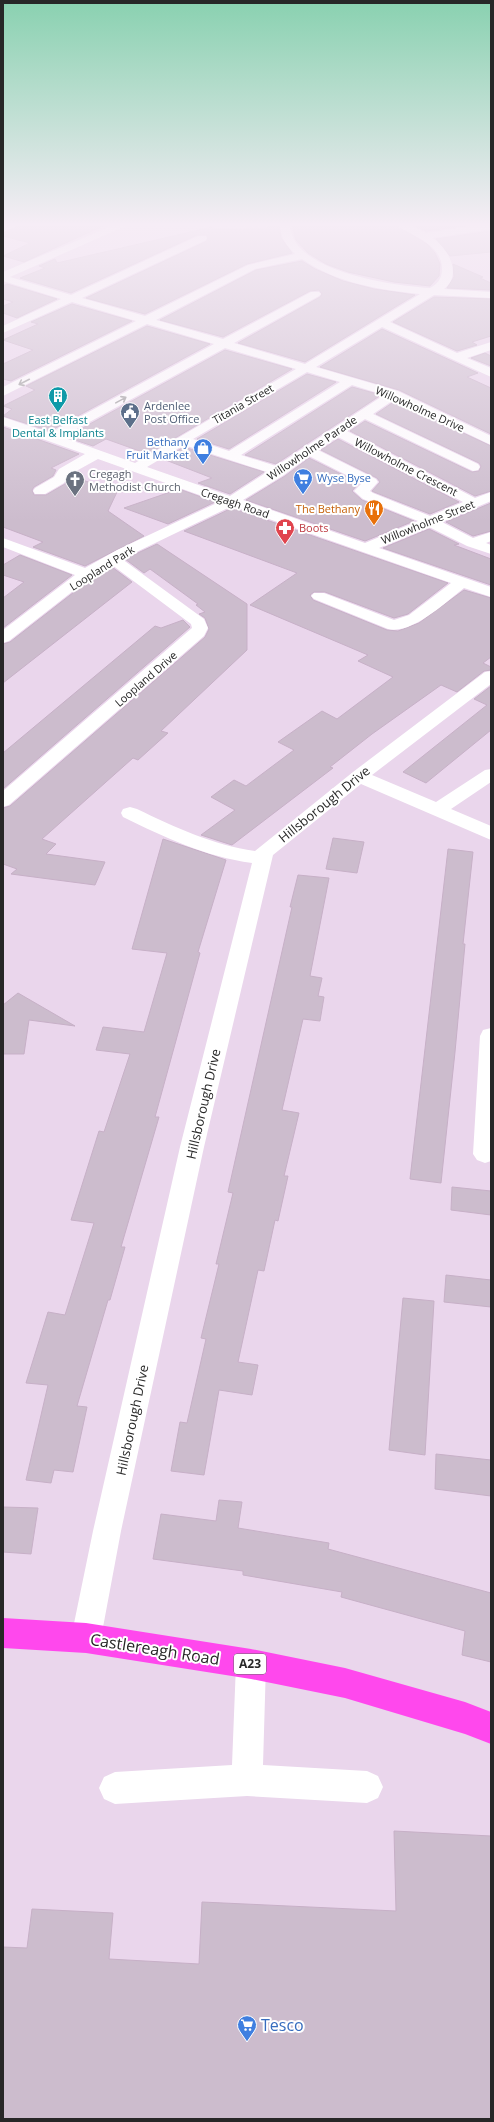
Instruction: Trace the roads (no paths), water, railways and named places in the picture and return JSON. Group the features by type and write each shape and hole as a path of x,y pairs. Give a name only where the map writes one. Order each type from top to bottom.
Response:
{"main road":[{"name":"Castlereagh Road","path":"3,1633 86,1638 252,1664 345,1683 465,1718 491,1728"}],"street":[{"path":"3,330 16,324"},
{"path":"3,392 140,324"},
{"name":"Willowholme Drive","path":"156,324 394,394 491,441"},
{"path":"50,438 260,324"},
{"name":"Titania Street","path":"135,468 380,324"},
{"path":"384,324 491,373"},
{"path":"457,357 491,346"},
{"path":"230,456 350,381"},
{"name":"Willowholme Parade","path":"226,500 279,472 394,394"},
{"path":"364,414 479,465 435,482"},
{"name":"Cregagh Road","path":"3,421 490,591"},
{"name":"Willowholme Crescent","path":"338,432 475,503"},
{"path":"182,440 279,472"},
{"path":"309,451 372,482 361,491 368,496 416,514 472,543 491,550"},
{"path":"40,491 59,480 64,472 96,454"},
{"name":"Willowholme Street","path":"365,548 491,496"},
{"name":"Loopland Park","path":"3,638 86,574 122,552 226,500"},
{"path":"472,543 491,536"},
{"path":"3,542 86,574"},
{"name":"Loopland Drive","path":"3,801 198,634 200,628 198,622 112,559"},
{"path":"319,596 394,626 415,618 462,582"},
{"name":"Hillsborough Drive","path":"86,1638 107,1531 192,1147 264,852 359,776 491,676"},
{"path":"438,810 491,774"},
{"path":"359,776 491,834"},
{"path":"130,813 172,833 243,856 263,858"},
{"path":"485,1154 491,1036"},
{"path":"247,1780 252,1664"},
{"path":"115,1788 247,1780 367,1787"}],"place":[{"name":"East Belfast Dental & Implants","path":"58,413"},
{"name":"Ardenlee Post Office","path":"130,429"},
{"name":"Bethany Fruit Market","path":"203,465"},
{"name":"Wyse Byse","path":"303,495"},
{"name":"Cregagh Methodist Church","path":"75,497"},
{"name":"The Bethany","path":"374,526"},
{"name":"Boots","path":"285,545"},
{"name":"Tesco","path":"247,2042"}]}
